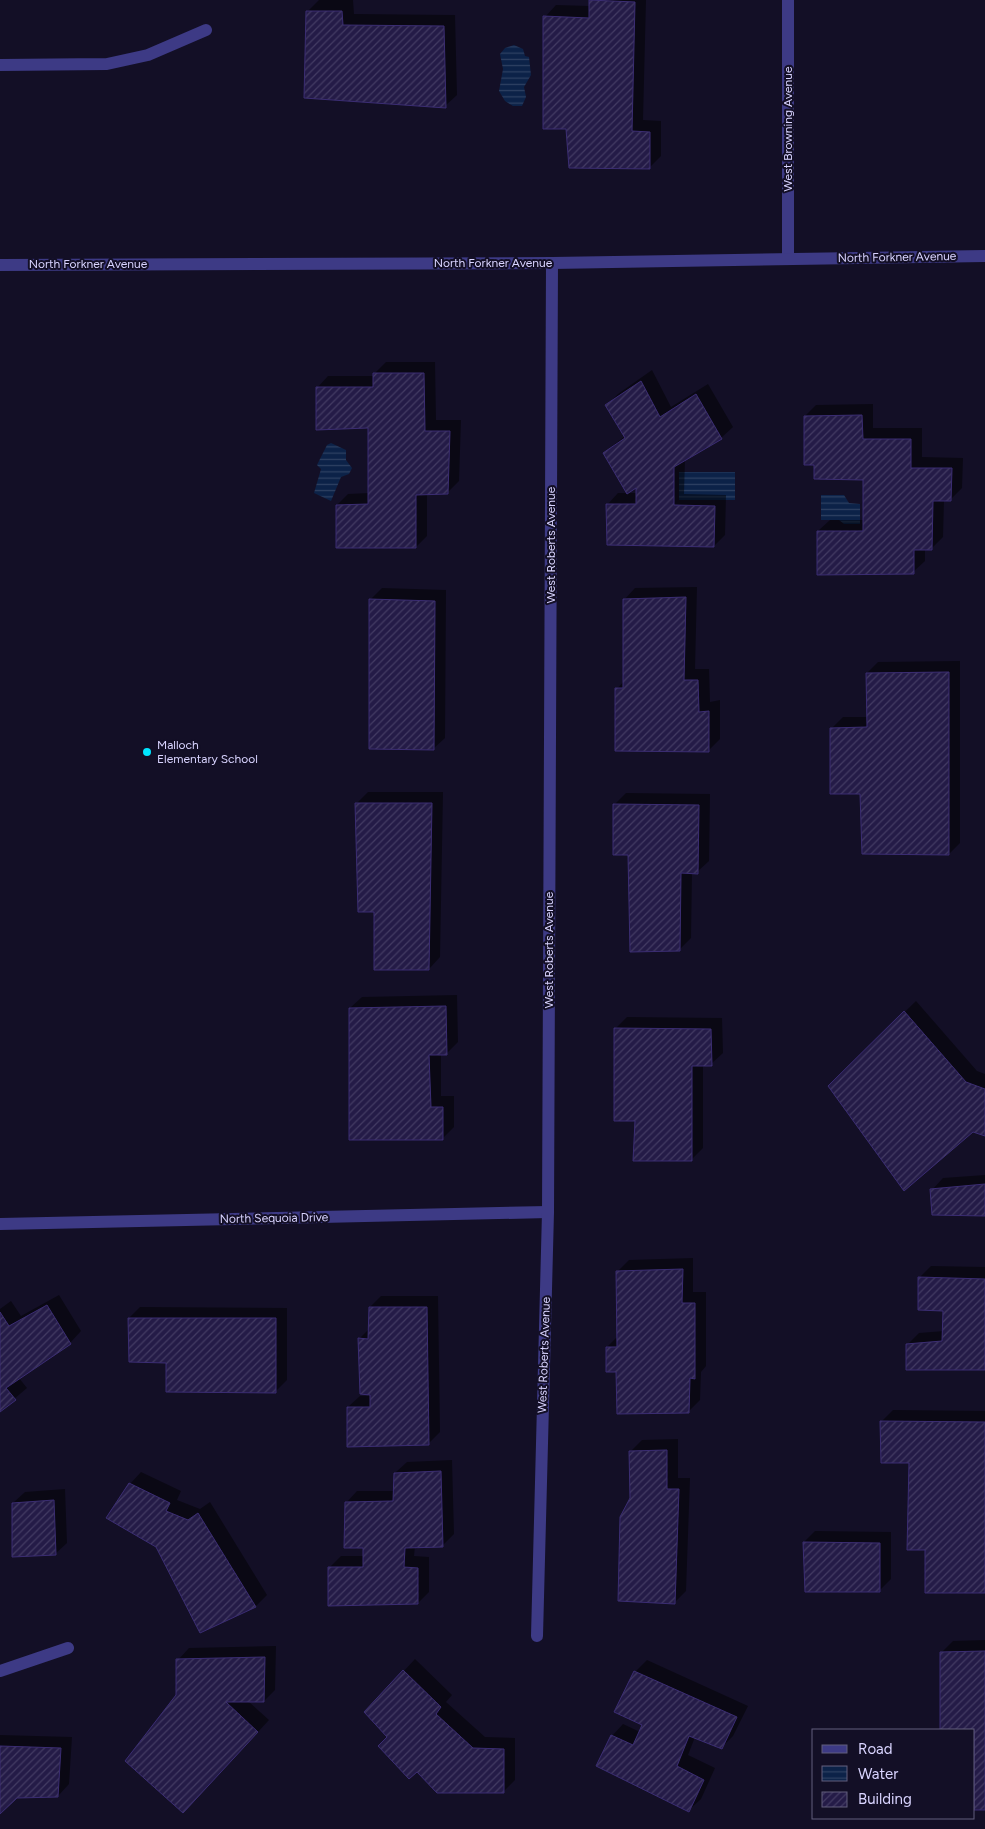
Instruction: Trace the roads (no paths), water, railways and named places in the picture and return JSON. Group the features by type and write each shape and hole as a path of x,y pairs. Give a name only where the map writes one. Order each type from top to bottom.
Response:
{"street":[{"name":"West Browning Avenue","path":"788,0 788,258"},
{"path":"0,65 106,64 148,55 206,30"},
{"name":"North Forkner Avenue","path":"0,265 552,263 985,256"},
{"name":"West Roberts Avenue","path":"537,1636 548,1212 552,263"},
{"name":"North Sequoia Drive","path":"0,1224 548,1212"},
{"path":"0,1670 68,1648"}],"water":[{"path":"514,45 523,49 525,56 529,57 531,75 524,87 526,97 522,106 513,106 505,101 499,91 503,69 500,54 505,48"},
{"path":"331,443 346,450 346,460 352,468 349,474 341,477 331,501 314,493 321,469 317,465 327,445"},
{"path":"679,472 735,472 735,500 679,500"},
{"path":"821,495 844,495 849,503 860,504 860,524 844,524 839,520 821,520"}],"place":[{"name":"Malloch Elementary School","path":"147,752"}]}
